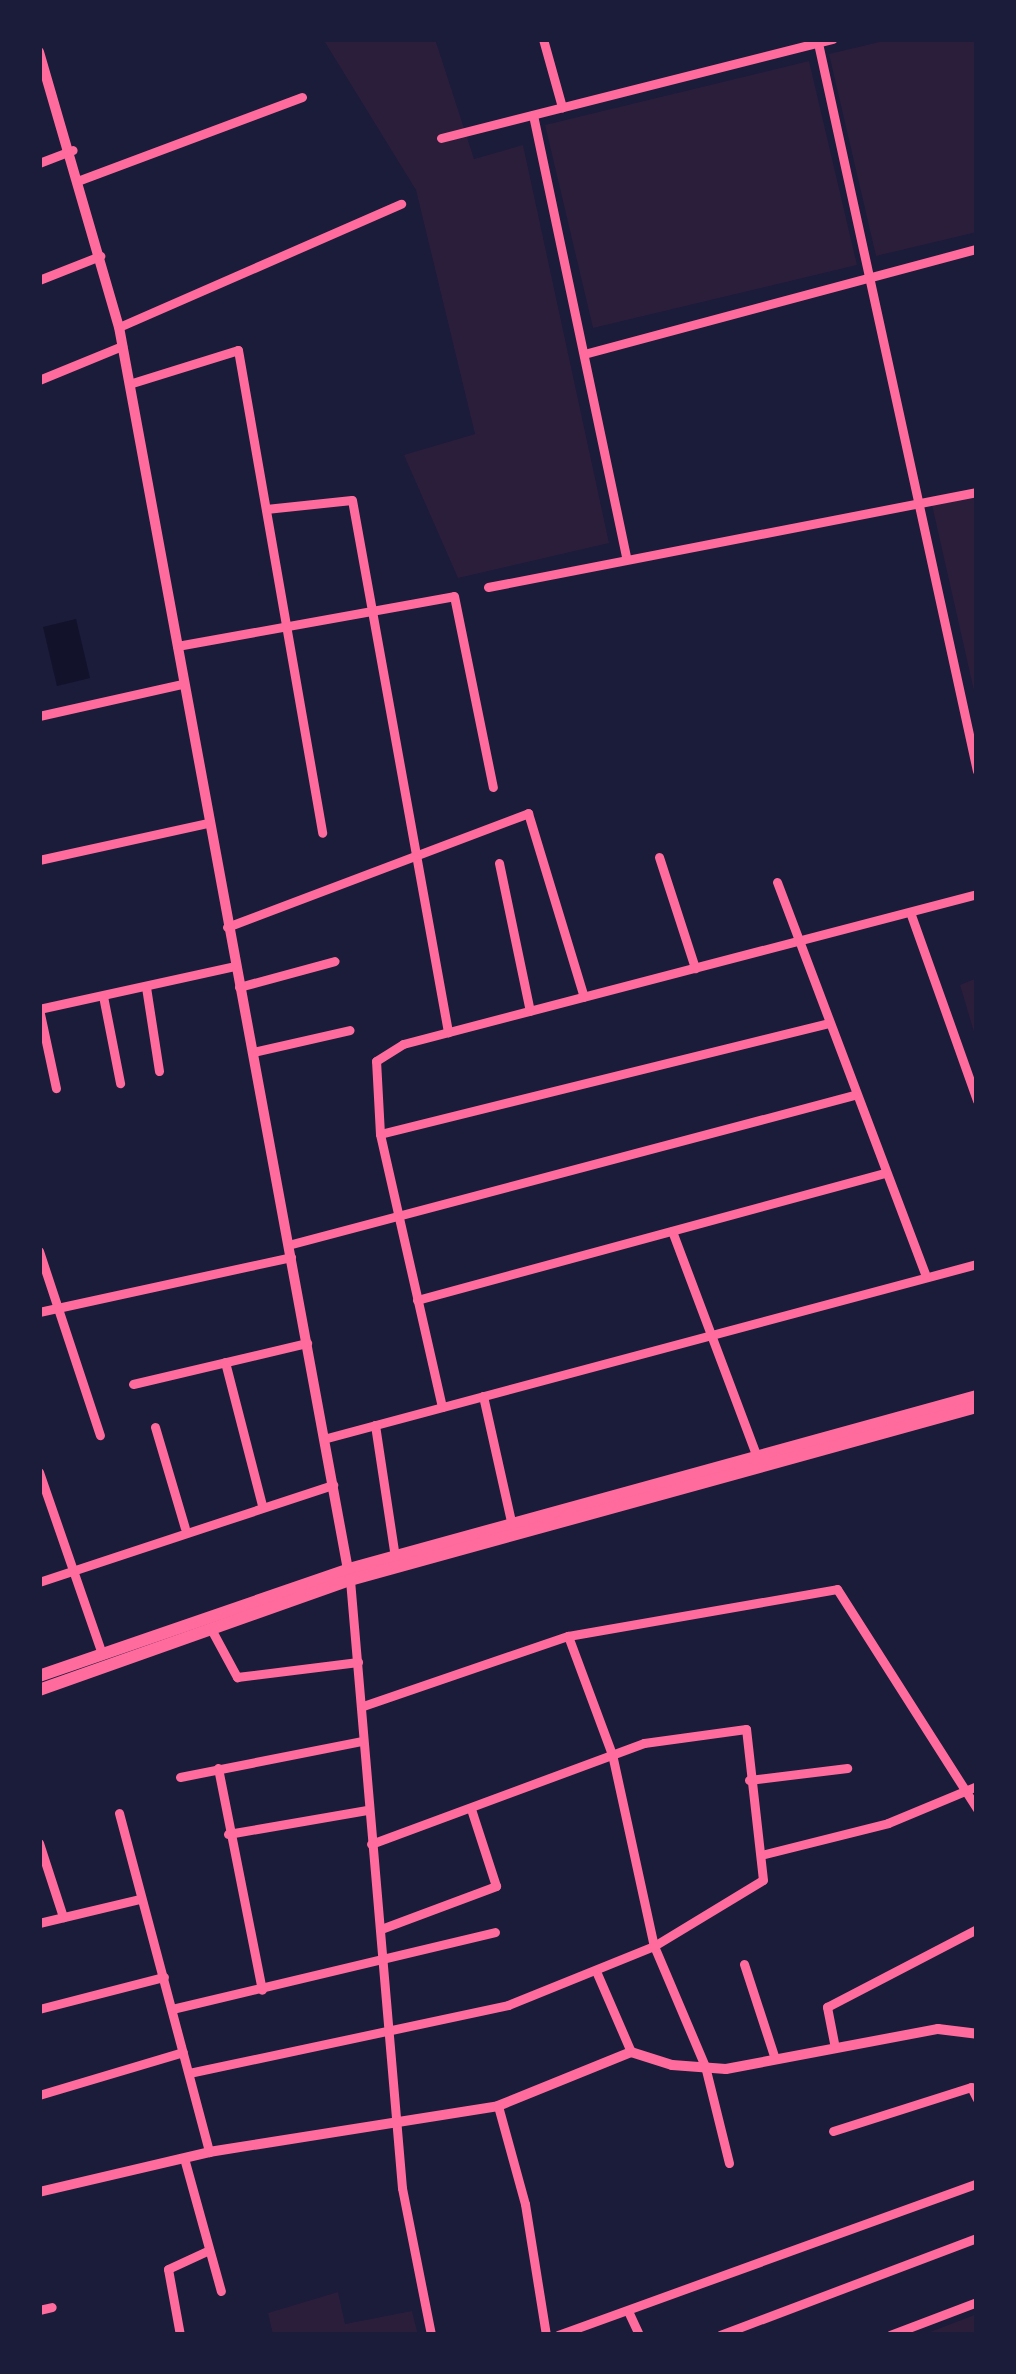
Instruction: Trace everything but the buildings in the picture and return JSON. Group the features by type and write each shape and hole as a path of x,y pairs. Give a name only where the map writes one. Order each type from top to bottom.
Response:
{"main road":[{"path":"39,1676 350,1575 977,1396"},
{"path":"39,1690 211,1630 395,1557 977,1407"}],"street":[{"path":"543,39 562,107"},
{"path":"441,138 833,39"},
{"path":"818,43 977,771"},
{"path":"39,52 73,150 119,328 206,823 327,1438 350,1575 396,2120 431,2335"},
{"path":"80,180 302,97"},
{"path":"533,115 626,556"},
{"path":"39,164 73,150"},
{"path":"119,328 401,204"},
{"path":"584,354 977,249"},
{"path":"39,280 100,256"},
{"path":"39,380 122,346"},
{"path":"129,383 234,346 322,833"},
{"path":"488,587 626,556 977,492"},
{"path":"266,509 348,496 448,1032"},
{"path":"177,646 454,596 493,787"},
{"path":"39,716 182,684"},
{"path":"227,927 523,813 532,817 584,997"},
{"path":"39,860 206,823"},
{"path":"659,856 695,968"},
{"path":"499,863 530,1011"},
{"path":"777,882 926,1277"},
{"path":"442,1407 380,1134 376,1061 403,1044 977,894"},
{"path":"910,912 977,1100"},
{"path":"239,987 335,961"},
{"path":"56,1088 39,1009 234,966"},
{"path":"146,987 159,1071"},
{"path":"103,996 120,1083"},
{"path":"380,1134 828,1023"},
{"path":"253,1052 350,1030"},
{"path":"39,1312 289,1251 398,1216 854,1095"},
{"path":"417,1300 885,1173"},
{"path":"672,1231 758,1461"},
{"path":"39,1251 100,1435"},
{"path":"327,1438 977,1264"},
{"path":"133,1384 307,1343"},
{"path":"225,1362 262,1505"},
{"path":"483,1396 513,1528"},
{"path":"375,1425 395,1557"},
{"path":"155,1426 185,1528"},
{"path":"39,1472 102,1654"},
{"path":"39,1582 185,1528 333,1485"},
{"path":"363,1706 568,1636 837,1589 974,1788 977,1809"},
{"path":"211,1630 238,1676 358,1662"},
{"path":"568,1636 612,1754 654,1946 705,2066 729,2163"},
{"path":"189,2073 390,2035 508,2005 654,1946 764,1880 765,1854 749,1780 746,1729 612,1754 371,1844"},
{"path":"180,1777 362,1741"},
{"path":"218,1768 262,1990"},
{"path":"749,1780 847,1768"},
{"path":"765,1854 889,1823 974,1788"},
{"path":"228,1834 367,1810"},
{"path":"380,1929 496,1886 471,1810"},
{"path":"118,1814 208,2152"},
{"path":"39,1843 63,1917"},
{"path":"39,1923 140,1899"},
{"path":"835,2048 827,2007 977,1929"},
{"path":"172,2009 495,1932"},
{"path":"744,1964 775,2059"},
{"path":"596,1971 631,2051"},
{"path":"39,2008 164,1977"},
{"path":"39,2192 208,2152 498,2106 631,2051 705,2066 775,2059 938,2029 977,2034"},
{"path":"39,2096 183,2052"},
{"path":"833,2131 971,2087 977,2099"},
{"path":"498,2106 525,2204 546,2335"},
{"path":"184,2158 220,2290"},
{"path":"558,2335 977,2183"},
{"path":"720,2335 977,2238"},
{"path":"180,2335 168,2270 207,2251"},
{"path":"890,2335 977,2302"},
{"path":"39,2310 52,2307"},
{"path":"628,2311 639,2335"}],"shaded area":[{"path":"323,39 435,39 474,159 523,145 609,543 458,578 404,455 475,434 416,190"},
{"path":"892,39 977,39 977,232 876,256 829,54"},
{"path":"809,61 857,265 593,328 545,125"},
{"path":"977,497 977,704 932,505"},
{"path":"76,619 90,678 57,686 43,627"},
{"path":"977,978 977,1042 960,985"},
{"path":"338,2292 345,2324 412,2311 418,2335 273,2335 268,2313"},
{"path":"977,2314 977,2335 922,2335"}]}
